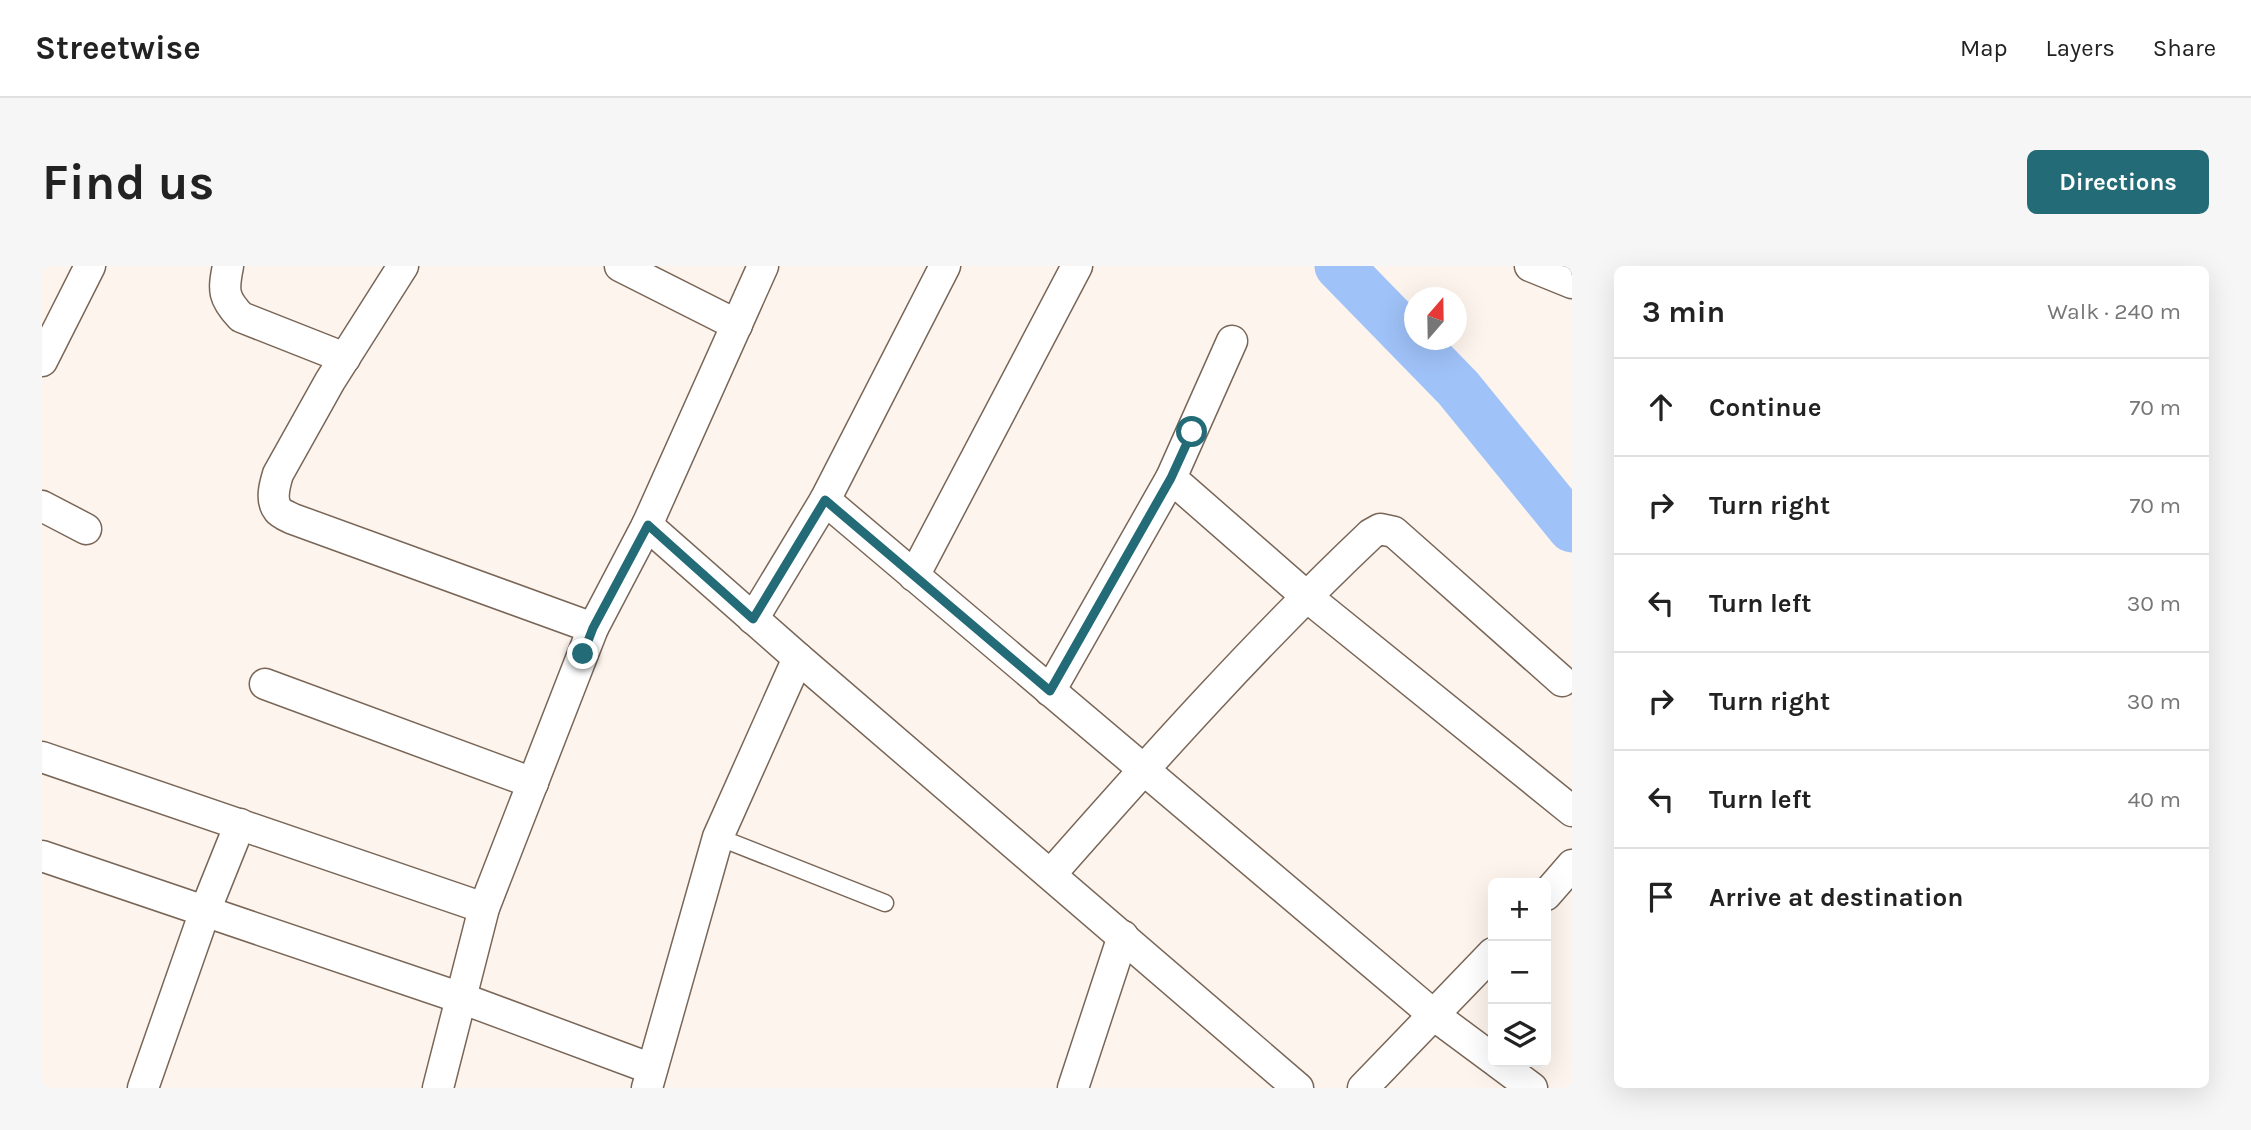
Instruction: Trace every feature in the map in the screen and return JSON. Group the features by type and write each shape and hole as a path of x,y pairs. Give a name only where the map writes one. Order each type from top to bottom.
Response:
{"street":[{"path":"42,361 90,266"},
{"path":"228,266 224,288 229,304 241,317 345,358"},
{"path":"403,266 345,358 278,474 274,488 278,510 293,519 593,628"},
{"path":"620,266 737,325"},
{"path":"438,1088 484,908 593,628 648,525 763,266"},
{"path":"753,619 825,500 945,266"},
{"path":"914,576 1077,266"},
{"path":"1530,266 1572,283"},
{"path":"1050,691 1171,478 1232,341"},
{"path":"1171,478 1306,596 1572,811"},
{"path":"825,500 1434,1016 1488,1055"},
{"path":"42,506 86,529"},
{"path":"648,525 798,658 1298,1088"},
{"path":"1051,874 1144,769 1306,596 1371,534 1380,529 1394,532 1562,681"},
{"path":"42,856 461,998 649,1079 718,838 798,658"},
{"path":"265,684 533,783"},
{"path":"42,757 484,908"},
{"path":"143,1088 205,911 240,824"},
{"path":"1551,889 1572,865"},
{"path":"1073,1088 1123,936"},
{"path":"1363,1088 1488,958"},
{"path":"1504,1067 1532,1088"}],"lane":[{"path":"718,838 885,903"}],"waterway":[{"path":"1339,266 1458,388 1572,528"}],"route":[{"path":"583,654 593,628 648,525 753,619 825,500 1050,691 1171,478 1192,432"}]}
